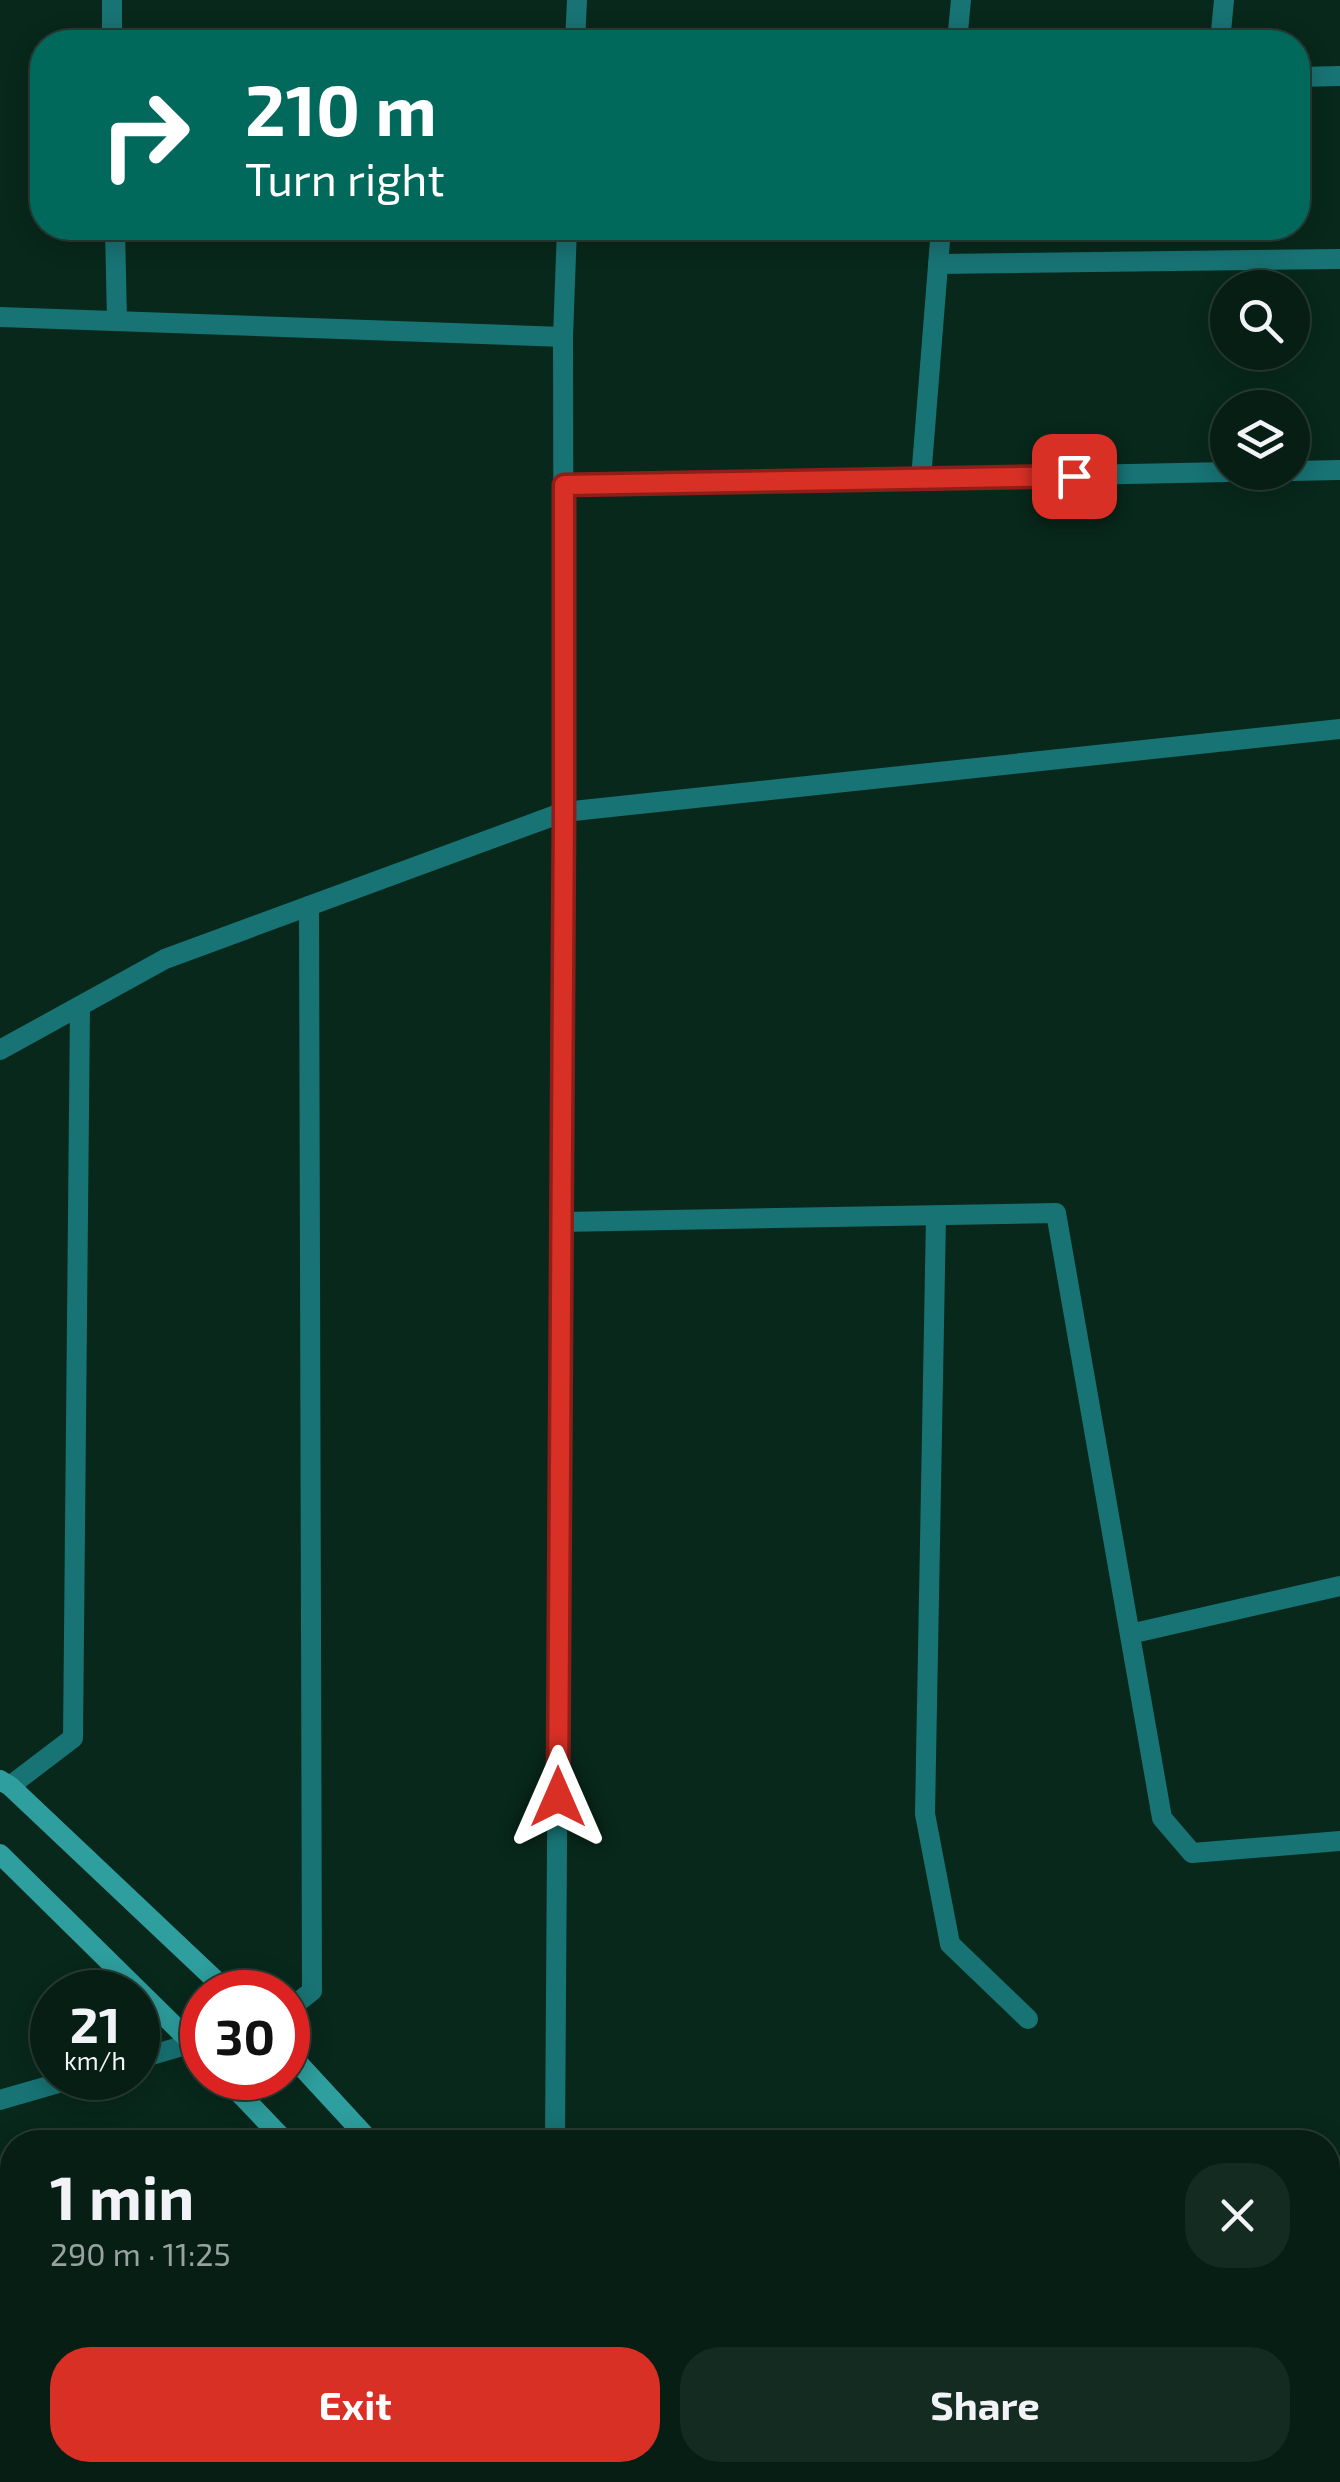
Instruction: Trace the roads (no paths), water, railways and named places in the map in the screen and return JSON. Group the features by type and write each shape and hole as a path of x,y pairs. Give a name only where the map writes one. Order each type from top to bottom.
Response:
{"main road":[{"path":"5,1783 205,1970"},
{"path":"0,1854 180,2030"},
{"path":"310,2076 360,2130"},
{"path":"246,2100 275,2130"}],"street":[{"path":"112,0 112,30"},
{"path":"575,30 576,0"},
{"path":"958,30 960,0"},
{"path":"1221,30 1224,0"},
{"path":"1310,76 1340,76"},
{"path":"116,240 117,321"},
{"path":"555,2130 564,812 563,337 567,240"},
{"path":"921,478 940,240"},
{"path":"938,264 1340,259"},
{"path":"0,317 563,337"},
{"path":"1310,471 1340,470"},
{"path":"564,485 1210,472"},
{"path":"0,1050 165,959 564,812 1340,730"},
{"path":"309,906 310,1993"},
{"path":"5,1783 73,1738 80,1006"},
{"path":"562,1222 1056,1213 1162,1818 1192,1853 1340,1841"},
{"path":"936,1216 925,1814 950,1944 1028,2019"},
{"path":"1130,1634 1340,1586"},
{"path":"0,2100 30,2091"}]}
